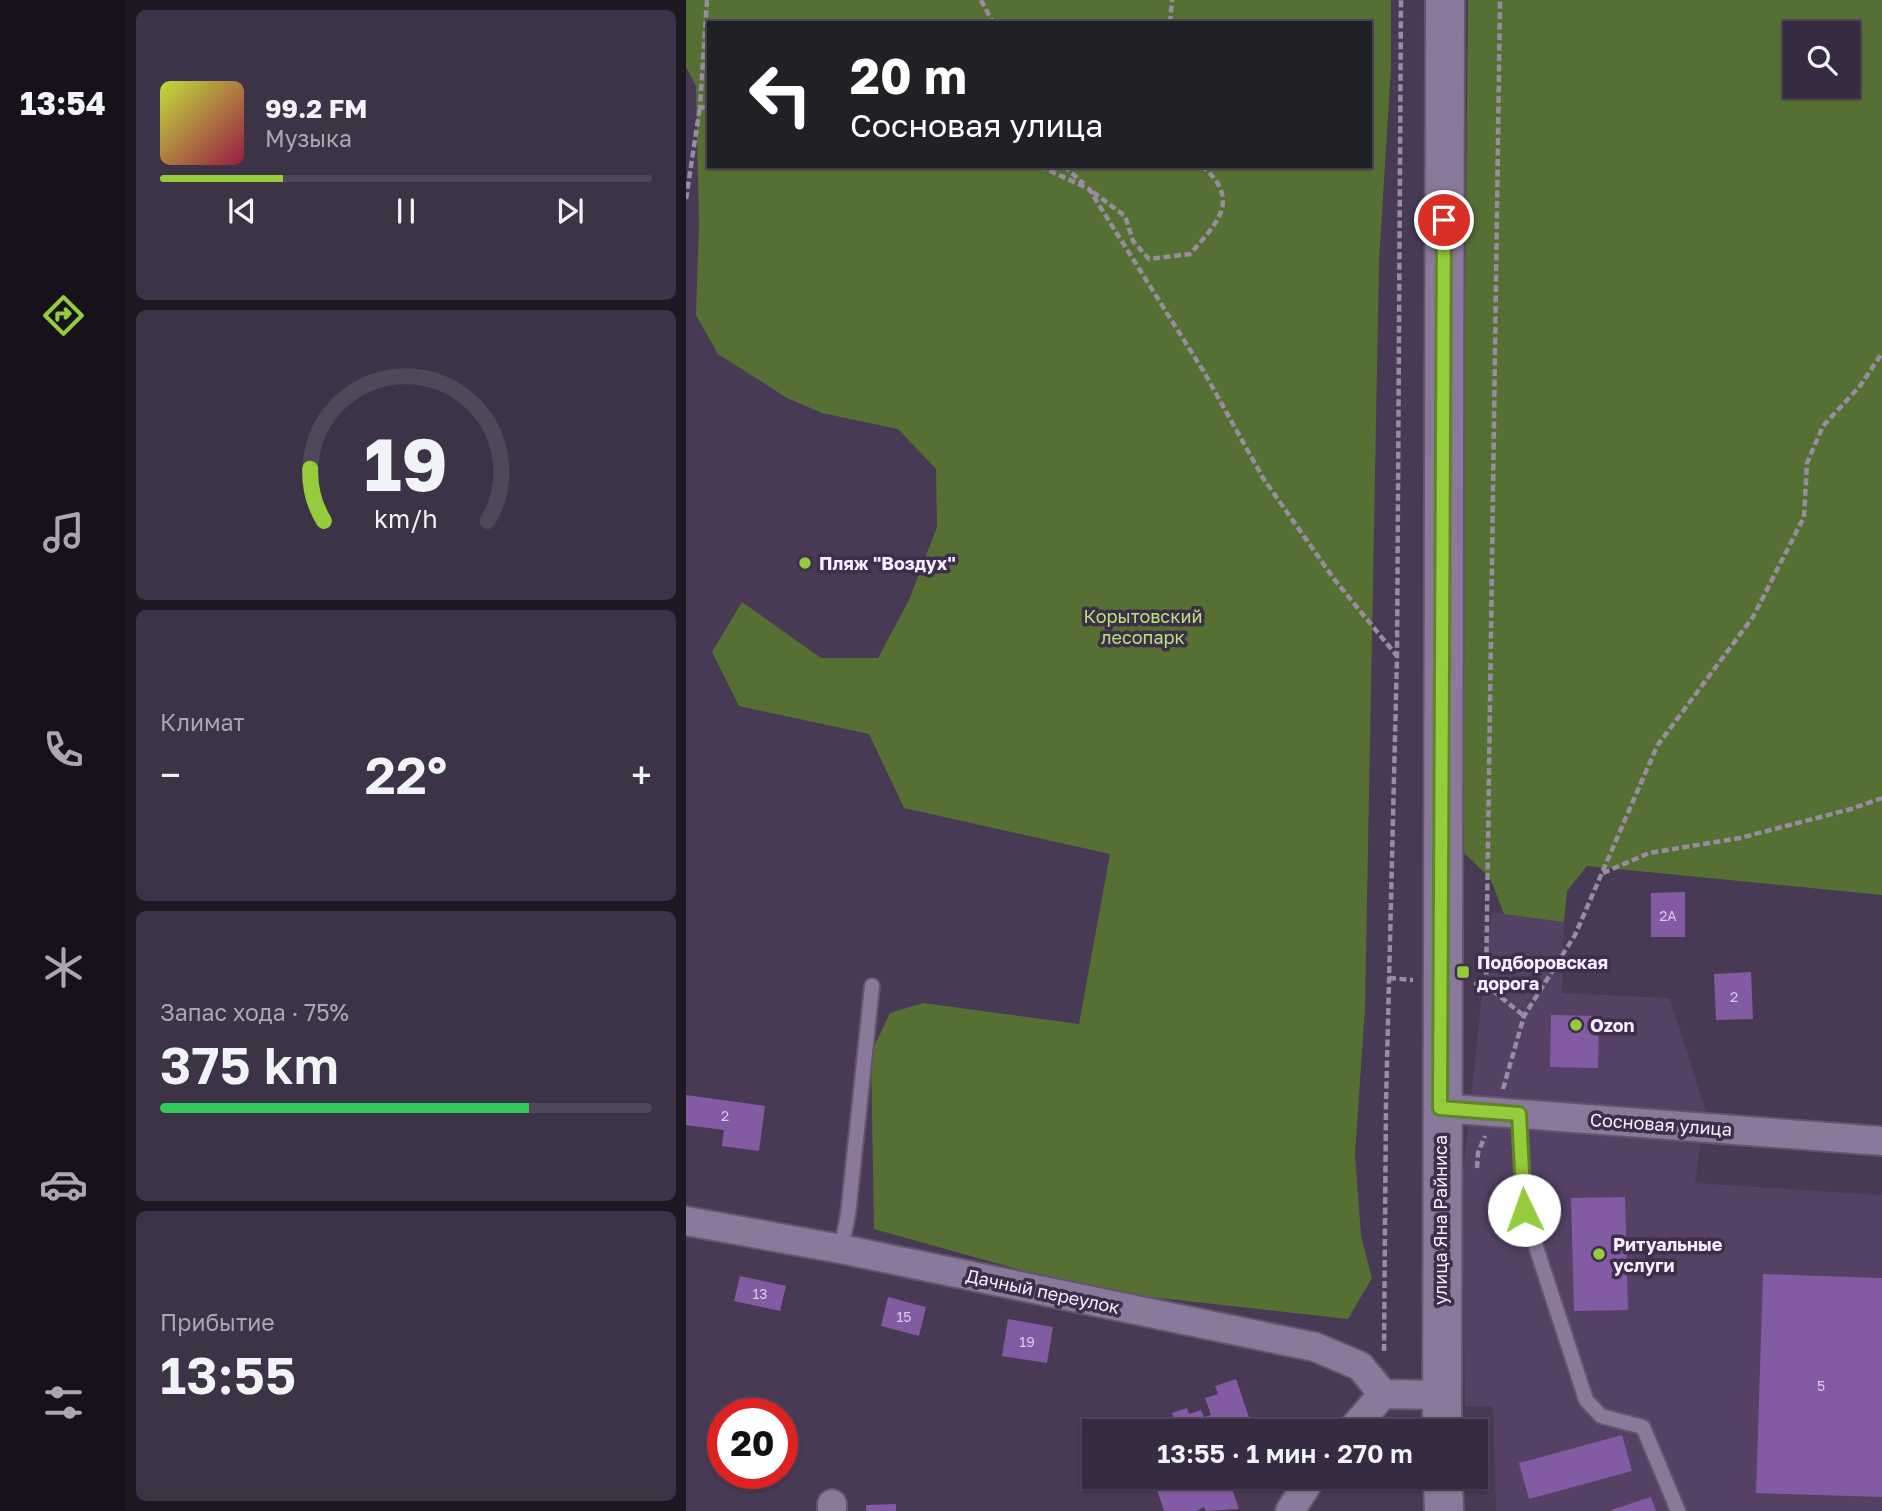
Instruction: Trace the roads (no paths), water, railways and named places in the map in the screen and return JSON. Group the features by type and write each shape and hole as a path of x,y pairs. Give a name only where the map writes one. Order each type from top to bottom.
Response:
{"street":[{"name":"улица Яна Райниса","path":"1441,1413 1445,0"},
{"name":"Сосновая улица","path":"1440,1108 1882,1141"},
{"name":"Дачный переулок","path":"686,1221 841,1249 1315,1347 1360,1366 1383,1394"},
{"path":"1361,1419 1383,1394 1441,1413"},
{"path":"1290,1511 1304,1489"},
{"path":"1443,1489 1444,1511"}],"lane":[{"path":"841,1249 848,1214 872,986"},
{"path":"1508,1113 1524,1210 1586,1399 1601,1416 1643,1427 1678,1511"}],"place":[{"name":"Пляж \"Воздух\"","path":"805,563"},
{"name":"Подборовская дорога","path":"1463,972"},
{"name":"Ozon","path":"1576,1025"},
{"name":"Ритуальные услуги","path":"1599,1254"}],"park label":[{"name":"Корытовский лесопарк","path":"1143,626"}]}
